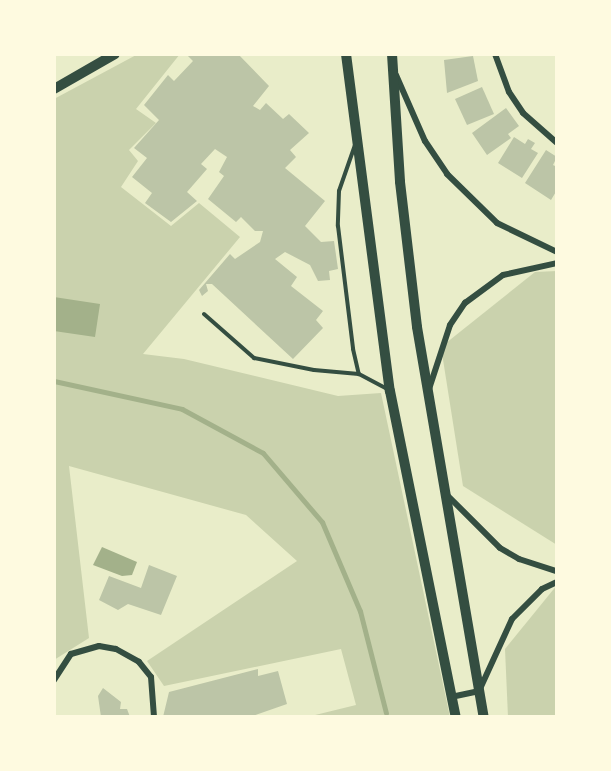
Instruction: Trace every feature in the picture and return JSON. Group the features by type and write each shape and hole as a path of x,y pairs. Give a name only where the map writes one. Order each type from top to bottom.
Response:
{"main road":[{"path":"54,89 115,54"},
{"path":"346,54 390,390 456,717"},
{"path":"392,60 409,263 444,490 484,717"}],"street":[{"path":"495,54 509,92 523,113 557,143"},
{"path":"392,60 425,141 447,174 497,223 557,252"},
{"path":"429,390 450,325 465,303 503,275 557,264"},
{"path":"444,490 465,517 500,548 519,559 557,570"},
{"path":"451,697 479,691 512,619 542,589 557,582"},
{"path":"54,680 71,654 99,646 116,649 139,663 151,677 154,717"}],"lane":[{"path":"358,135 339,190 338,226 359,374"},
{"path":"204,314 254,358 314,370 359,374 390,390"}],"shaded area":[{"path":"138,54 180,54 136,109 156,123 129,150 138,161 121,187 171,226 199,203 240,237 143,354 184,359 338,396 381,393 450,717 389,717 386,713 384,717 307,717 356,705 341,649 164,686 147,661 297,561 246,515 69,466 89,638 54,660 54,99"},
{"path":"557,271 557,545 463,486 441,347 535,272"},
{"path":"54,297 100,304 95,337 54,331"},
{"path":"102,547 137,562 132,575 122,576 93,565"},
{"path":"557,585 557,717 508,717 505,649"}],"building":[{"path":"186,54 238,54 269,86 253,106 260,110 266,103 283,119 289,114 309,133 290,150 296,157 285,168 325,201 305,226 321,242 334,241 338,269 329,271 330,280 318,281 310,265 285,252 275,259 297,277 291,286 323,311 316,320 323,328 293,359 212,284 206,284 208,291 202,296 199,290 230,254 235,259 260,242 263,231 255,231 241,217 236,222 208,199 224,176 219,172 227,157 215,149 201,164 207,169 187,192 197,201 171,222 145,203 152,193 132,177 147,158 134,148 159,120 144,105 168,75 174,81 193,61"},
{"path":"473,56 478,81 447,93 444,60"},
{"path":"482,87 494,114 467,125 455,99"},
{"path":"506,108 519,126 508,134 511,138 487,155 472,133"},
{"path":"514,137 525,144 528,139 535,143 531,149 538,153 522,178 498,163"},
{"path":"546,150 557,157 553,165 557,167 557,190 551,200 525,183"},
{"path":"149,565 177,576 161,615 128,604 118,610 99,600 109,576 141,588"},
{"path":"258,669 258,676 278,671 287,704 250,717 163,717 169,692"},
{"path":"103,688 121,702 120,709 127,709 130,717 101,717 98,696"}],"waterway":[{"path":"54,381 182,409 263,453 322,522 360,611 386,713"}]}
